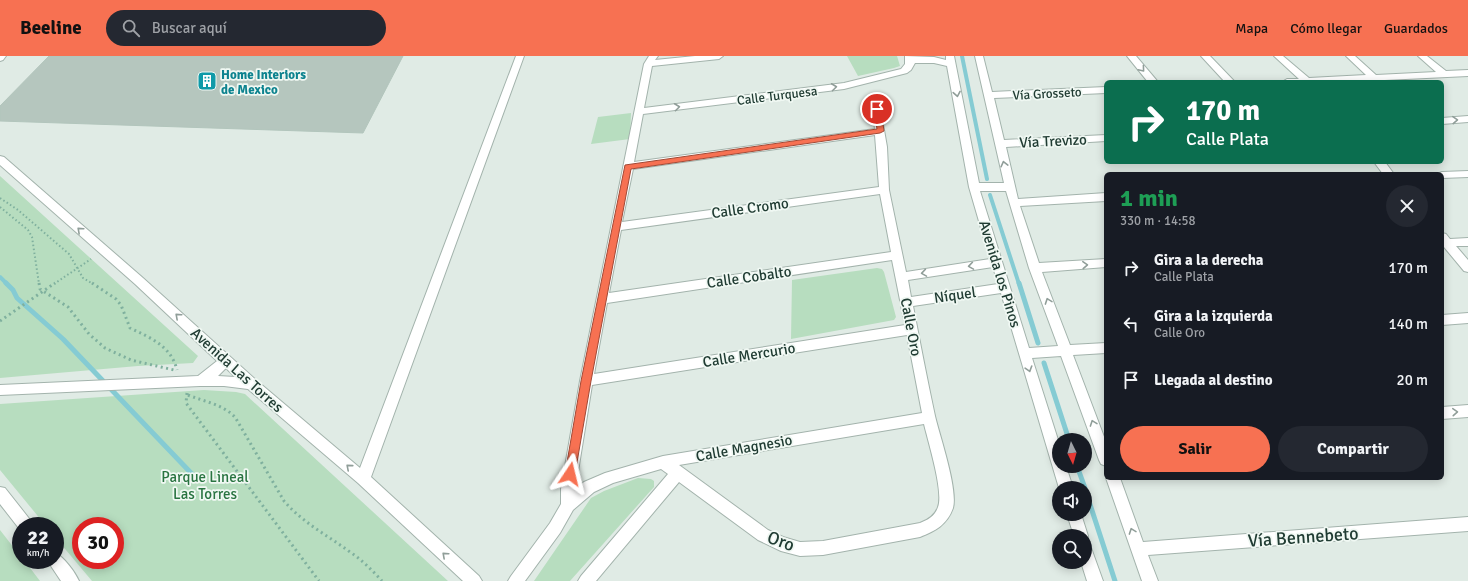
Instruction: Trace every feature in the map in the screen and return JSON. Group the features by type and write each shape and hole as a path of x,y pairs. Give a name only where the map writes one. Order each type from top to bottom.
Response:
{"street":[{"path":"363,479 520,56"},
{"path":"516,581 555,528 568,505 568,489 586,381 648,64 654,56"},
{"path":"648,64 719,56"},
{"path":"979,56 1014,203 1035,268 1066,351 1102,438 1104,449"},
{"path":"1131,56 1151,80"},
{"path":"1205,56 1228,80"},
{"path":"1278,56 1305,80"},
{"path":"1350,56 1374,78"},
{"path":"1422,56 1444,74"},
{"path":"910,60 951,60"},
{"name":"Calle Turquesa","path":"638,112 851,85 904,71 908,68 910,60"},
{"name":"Avenida los Pinos","path":"951,60 974,187 1064,481"},
{"path":"1340,80 1468,73"},
{"name":"Vía Grosseto","path":"988,95 1104,90"},
{"name":"Calle Oro","path":"877,109 884,190 929,417 946,489 946,506 939,520 920,530"},
{"path":"1444,121 1468,120"},
{"path":"628,166 880,131"},
{"name":"Vía Trevizo","path":"999,144 1104,138"},
{"name":"Avenida Las Torres","path":"0,159 139,281 251,384 363,479 474,581"},
{"path":"1381,164 1387,172"},
{"path":"1444,175 1468,174"},
{"path":"974,187 1010,188"},
{"name":"Calle Cromo","path":"616,227 884,190"},
{"path":"1014,203 1104,197"},
{"path":"1444,241 1468,242"},
{"path":"1444,241 1468,268"},
{"name":"Calle Cobalto","path":"602,298 897,255"},
{"name":"Níquel","path":"901,277 996,262"},
{"path":"1035,268 1104,263"},
{"name":"Níquel","path":"906,302 1004,288"},
{"path":"1444,320 1468,318"},
{"name":"Calle Mercurio","path":"586,381 911,329"},
{"path":"1024,353 1104,348"},
{"path":"200,381 216,370 226,360"},
{"path":"0,390 200,381 224,381 251,384"},
{"path":"1444,413 1468,411"},
{"name":"Calle Magnesio","path":"568,505 589,487 610,477 663,462 929,417"},
{"name":"Oro","path":"663,462 763,536 781,544 800,548 823,548 920,530"},
{"path":"586,581 678,473"},
{"path":"1114,480 1150,581"},
{"path":"0,493 19,517"},
{"name":"Vía Bennebeto","path":"1139,549 1468,524"},
{"path":"61,569 71,581"},
{"path":"1091,569 1095,581"}],"path":[{"path":"0,198 18,210 69,254 76,269 83,278 116,299 121,305 130,328 156,339 163,345 175,362 176,373"},
{"path":"0,321 91,259"},
{"path":"0,316 6,317"},
{"path":"188,395 219,404 229,410 292,513 306,525 362,560 382,581"}],"green space":[{"path":"847,56 897,56 900,66 858,76"},
{"path":"631,113 630,139 591,144 598,117"},
{"path":"0,176 198,356 193,363 138,366 0,378"},
{"path":"877,268 882,269 884,272 896,317 894,320 791,339 792,280"},
{"name":"Parque Lineal Las Torres","path":"204,390 245,394 448,581 92,581 82,569 124,569 124,517 72,517 72,557 64,548 64,517 39,517 0,470 0,404"},
{"path":"638,478 651,479 654,481 654,487 570,581 534,581 591,498 604,491"},
{"path":"0,530 12,545 12,569 31,569 40,581 0,581"}],"building":[{"name":"Home Interiors de Mexico","path":"49,56 403,56 363,133 0,121 0,106"}],"waterway":[{"path":"962,56 987,179"},
{"path":"990,195 1019,284"},
{"path":"0,277 13,290 17,298 63,339 192,474"},
{"path":"1019,283 1038,343"},
{"path":"1044,363 1067,433"},
{"path":"1080,473 1082,481"},
{"path":"1092,510 1115,581"}],"place":[{"name":"Home Interiors de Mexico","path":"207,81"}],"route":[{"path":"570,474 586,381 628,166 880,131 877,109"}]}
